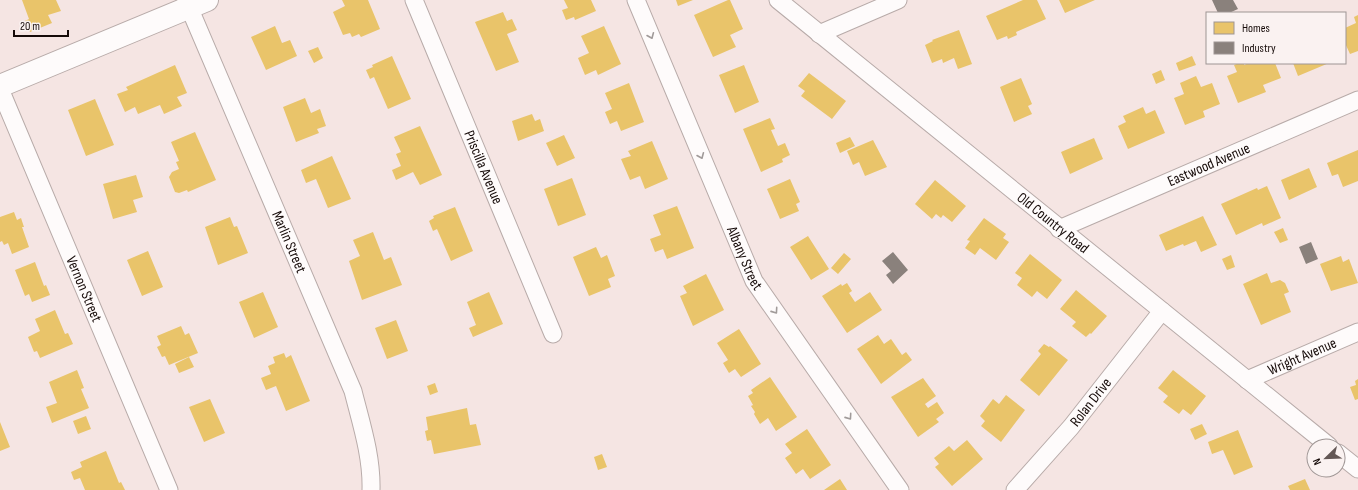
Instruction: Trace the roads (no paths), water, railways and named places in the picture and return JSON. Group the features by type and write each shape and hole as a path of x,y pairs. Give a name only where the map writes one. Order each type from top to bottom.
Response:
{"street":[{"name":"Priscilla Avenue","path":"414,0 553,334"},
{"name":"Albany Street","path":"636,0 754,281 900,490"},
{"name":"Old Country Road","path":"778,0 1319,438"},
{"path":"819,34 898,0"},
{"path":"0,87 194,2"},
{"name":"Marlin Street","path":"194,2 353,390 365,438 371,478 371,490"},
{"name":"Vernon Street","path":"0,87 169,490"},
{"name":"Eastwood Avenue","path":"1059,229 1358,100"},
{"name":"Rolan Drive","path":"1015,490 1071,427 1162,311"},
{"name":"Wright Avenue","path":"1247,380 1358,332"},
{"path":"1346,459 1358,469"}]}
